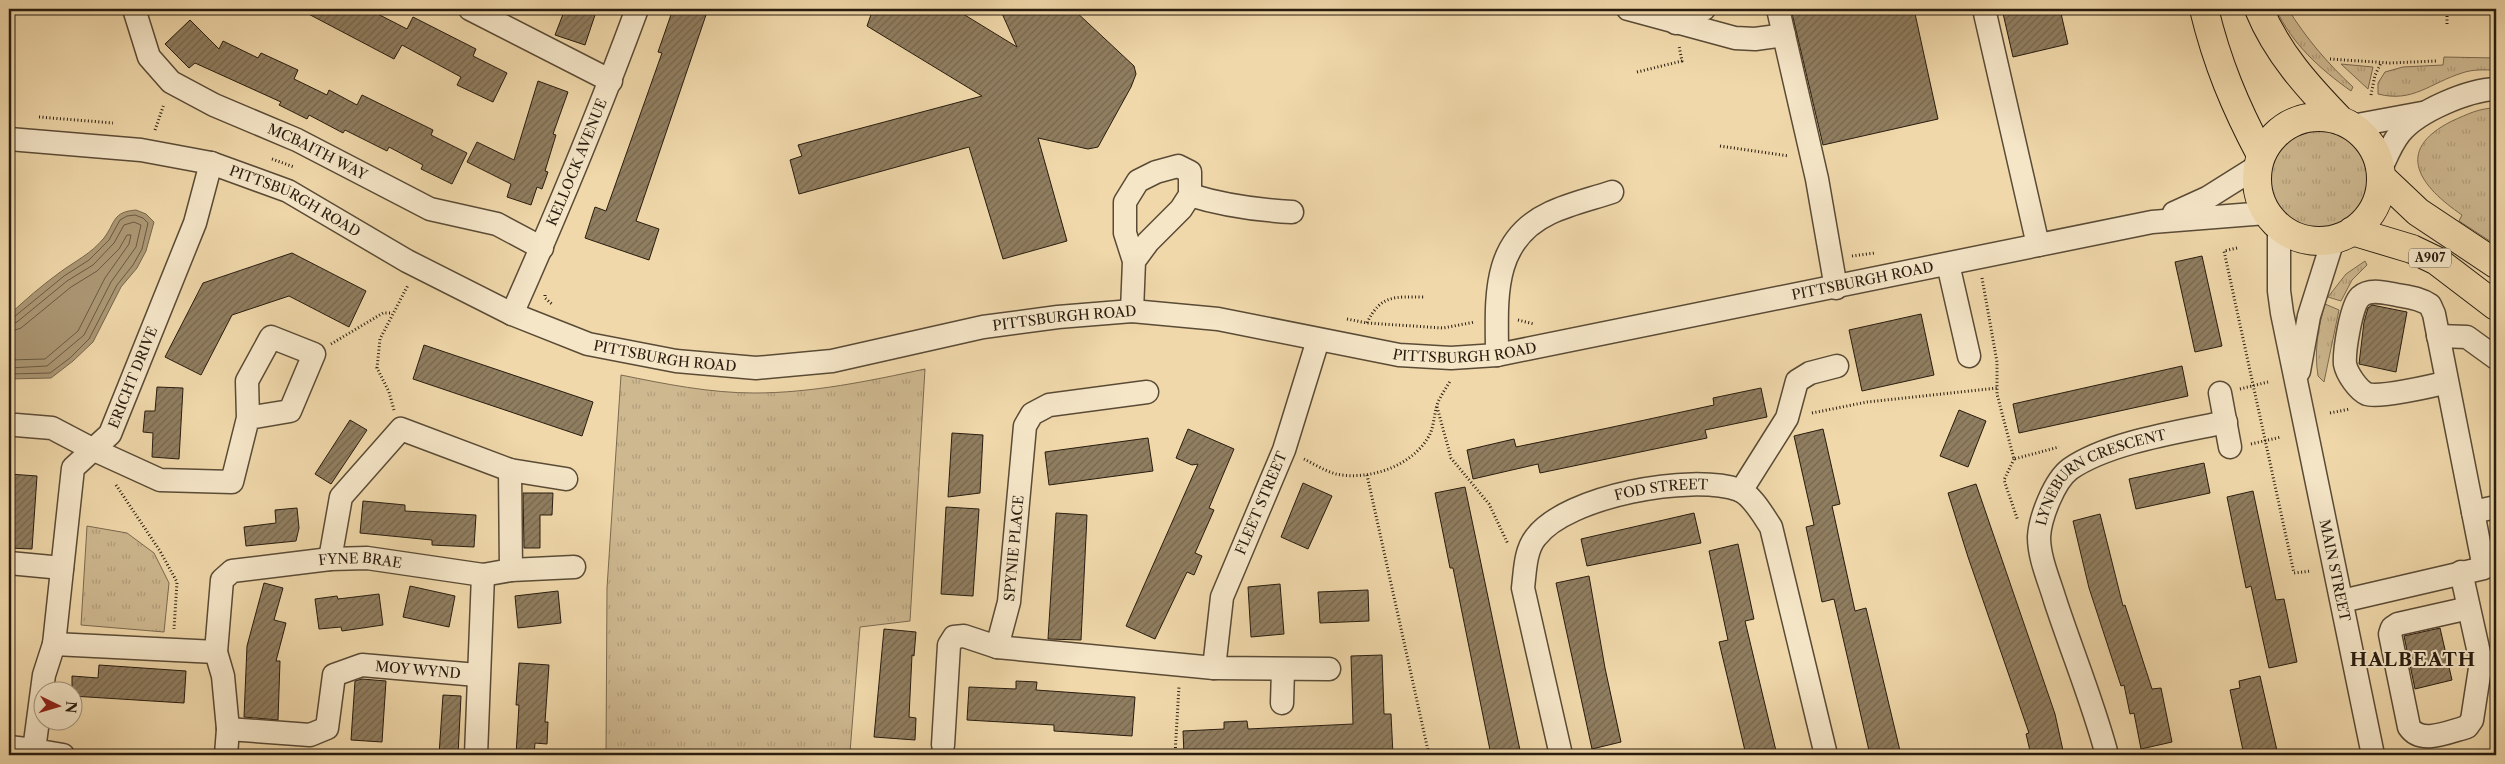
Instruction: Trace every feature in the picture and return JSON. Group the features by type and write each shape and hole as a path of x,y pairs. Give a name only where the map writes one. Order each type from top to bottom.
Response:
{"main road":[{"path":"2204,9 2212,45 2234,104 2260,160"},
{"path":"2259,9 2264,21 2299,78 2371,146 2381,174 2378,198 2368,217 2343,235 2314,241 2296,237 2273,220 2257,190 2260,160 2271,138 2286,126 2303,118 2322,117 2346,124"},
{"name":"A907","path":"2381,174 2418,212 2496,264"},
{"name":"A907","path":"2343,235 2412,249 2437,261 2496,306"}],"street":[{"name":"MCBAITH WAY","path":"134,9 150,57 171,82 214,105 297,140 430,208 497,224 542,248"},
{"path":"470,9 610,80"},
{"name":"KELLOCK AVENUE","path":"512,314 542,248 637,9"},
{"path":"1628,9 1735,38 1755,39 1784,35"},
{"path":"1676,23 1693,11 1704,9"},
{"path":"1778,9 1812,159 1836,288"},
{"path":"1984,9 2038,245"},
{"path":"2381,174 2401,132 2427,112 2473,92 2496,89"},
{"path":"2346,124 2427,112"},
{"name":"PITTSBURGH ROAD","path":"9,139 141,150 211,163 288,192 418,266 512,314 588,344 676,361 756,368 832,362 982,327 1058,316 1132,311 1218,319 1399,355 1460,358 1496,355 1836,288 2152,222 2192,206 2260,160"},
{"name":"ERICHT DRIVE","path":"34,750 44,675 54,644 74,468 110,434 196,223 211,163"},
{"path":"1132,311 1134,261 1125,233 1126,202 1138,181 1156,172 1178,166 1190,172 1190,195 1182,209 1148,242 1134,261"},
{"path":"1496,355 1500,272 1509,250 1524,231 1549,214 1612,192"},
{"path":"1190,195 1251,210 1292,212"},
{"name":"PITTSBURGH ROAD","path":"2152,222 2273,220"},
{"name":"MAIN STREET","path":"2273,220 2279,291 2373,755"},
{"name":"MAIN STREET","path":"2297,384 2309,316 2343,235"},
{"path":"1948,264 1969,356"},
{"path":"2342,601 2484,568 2434,314 2430,305 2424,301 2371,292 2361,296 2354,307 2346,365 2361,390 2375,395 2447,382"},
{"path":"2438,336 2468,337 2496,358"},
{"path":"16,425 52,428 92,449 160,480 232,482 248,418 247,381 271,337 314,354 290,411 248,418"},
{"name":"FLEET STREET","path":"1214,668 1222,597 1284,450 1318,340"},
{"path":"1826,755 1771,526 1757,506 1741,491 1787,418 1797,381 1810,373 1837,366"},
{"name":"SPYNIE PLACE","path":"997,647 1009,602 1025,426 1032,414 1049,405 1147,392"},
{"path":"2220,393 2230,447"},
{"name":"LYNEBURN CRESCENT","path":"2107,755 2097,719 2043,563 2039,537 2052,492 2069,470 2126,444 2226,422"},
{"path":"330,559 341,497 401,430 510,470 566,479"},
{"path":"510,470 511,570"},
{"name":"FOD STREET","path":"1561,755 1523,588 1526,560 1535,538 1552,520 1590,504 1676,483 1716,485 1741,491"},
{"path":"2473,512 2496,507"},
{"name":"FYNE BRAE","path":"216,652 222,580 232,571 330,559 367,558 483,575 511,570 574,568"},
{"path":"9,563 62,568"},
{"path":"2461,572 2469,608 2481,662 2472,720 2467,727 2423,738 2414,734 2409,727 2390,634 2392,628 2398,624 2469,608"},
{"name":"MOY WYND","path":"476,755 477,675 483,575"},
{"path":"943,745 950,645 954,638 964,636 997,647 1055,654 1180,663 1214,668 1329,670"},
{"path":"54,644 216,652 223,676 228,729 226,755"},
{"name":"MOY WYND","path":"228,729 310,735 327,728 334,675 362,665 477,675"},
{"path":"1282,703 1283,670"},
{"path":"9,747 63,755"}],"path":[{"path":"2447,9 2447,24"},
{"path":"1637,72 1682,60 1676,23"},
{"path":"2330,58 2381,63 2436,61"},
{"path":"2371,95 2375,75 2381,63"},
{"path":"36,116 118,124"},
{"path":"146,128 164,131"},
{"path":"1720,146 1812,159"},
{"path":"270,158 296,169"},
{"path":"2237,248 2224,251 2294,573 2311,571"},
{"path":"1830,258 1882,252"},
{"path":"1979,257 1997,362 1997,388 2014,459 2067,446"},
{"path":"401,430 389,392 377,368 380,339 418,266"},
{"path":"532,269 546,279 545,298 556,307"},
{"path":"1367,323 1375,307 1380,302 1395,297 1424,297"},
{"path":"314,354 383,314 392,314"},
{"path":"1341,318 1367,323 1443,328 1497,319 1512,319 1537,325"},
{"path":"1284,450 1334,474 1367,475 1397,465 1420,448 1429,436 1435,420 1437,406 1460,358"},
{"path":"2220,393 2268,382"},
{"path":"1787,418 1868,402 1997,388"},
{"path":"1437,406 1451,458 1489,504 1524,577"},
{"path":"2230,447 2281,437"},
{"path":"1367,475 1429,755"},
{"path":"113,481 160,551 176,582 171,651"},
{"path":"1175,755 1180,663"}],"green space":[{"path":"2276,9 2288,9 2318,50 2353,87 2351,91 2328,74 2308,55 2290,33"},
{"path":"2444,57 2496,58 2496,70 2466,72 2412,94 2390,96 2378,94 2378,83 2385,72 2403,67 2443,65"},
{"path":"2341,64 2373,67 2368,89"},
{"path":"2496,108 2496,245 2459,221 2462,215 2435,193 2425,181 2419,169 2418,157 2422,144 2452,121 2479,110"},
{"path":"2319,131 2338,135 2354,145 2364,161 2368,180 2364,199 2354,215 2338,225 2319,229 2300,225 2284,215 2274,199 2270,180 2274,161 2284,145 2300,135"},
{"path":"2365,261 2367,265 2352,280 2341,301 2328,297 2346,274"},
{"path":"2325,304 2339,310 2324,382 2318,376 2316,358"},
{"path":"925,369 910,621 860,627 850,752 899,755 606,755 607,588 621,375 704,390 754,393 819,389"},
{"path":"87,526 127,533 154,553 169,583 164,632 81,625"}],"water":[{"path":"136,210 146,214 154,222 146,251 137,268 121,287 93,342 51,378 9,379 9,315 46,283 94,249 104,238 118,216 128,211"}],"building":[{"path":"299,9 368,9 407,29 413,17 476,49 473,56 507,73 493,102 457,85 461,77 402,45 394,59"},
{"path":"565,9 597,9 585,45 555,35"},
{"path":"673,9 708,9 636,221 659,229 649,260 585,238 595,207 606,211 662,53 658,52"},
{"path":"873,9 955,9 1017,47 1000,9 1073,9 1134,66 1136,74 1131,87 1098,147 1088,149 1038,138 1067,241 1003,259 969,147 799,194 790,160 802,156 798,145 982,96 867,26"},
{"path":"1791,9 1914,9 1938,119 1823,145"},
{"path":"2002,9 2060,9 2068,44 2013,57"},
{"path":"190,20 219,49 223,41 258,58 261,53 298,70 294,79 327,95 329,90 357,105 362,95 433,130 431,135 467,153 452,184 421,169 423,165 389,147 387,151 345,130 343,133 309,115 307,119 279,105 281,102 195,63 189,68 165,44"},
{"path":"538,81 568,92 553,134 556,135 545,171 548,172 542,189 537,187 531,205 507,197 511,184 467,162 477,142 514,160"},
{"path":"292,253 366,291 349,327 289,296 232,315 201,375 165,357 203,283"},
{"path":"2202,256 2222,346 2195,352 2175,262"},
{"path":"2372,305 2407,312 2396,372 2359,364 2364,322 2368,308"},
{"path":"1921,314 1934,375 1862,391 1849,330"},
{"path":"424,345 593,402 582,436 413,379"},
{"path":"2182,366 2188,396 2019,433 2013,404"},
{"path":"157,387 183,388 179,459 152,457 153,433 143,432 145,411 155,411"},
{"path":"1761,388 1767,417 1705,430 1707,438 1540,473 1538,464 1473,479 1467,450 1514,439 1516,447 1608,428 1714,405 1713,398"},
{"path":"1959,410 1986,421 1968,467 1940,456"},
{"path":"350,420 367,430 331,484 315,474"},
{"path":"1188,429 1234,449 1209,508 1214,510 1195,553 1202,556 1194,575 1187,572 1155,639 1126,626 1198,464 1192,465 1176,458"},
{"path":"1823,429 1840,504 1832,506 1855,611 1866,608 1901,755 1870,755 1834,599 1822,602 1806,527 1814,525 1794,436"},
{"path":"952,433 983,435 980,493 948,497"},
{"path":"1148,438 1153,471 1049,485 1045,452"},
{"path":"2204,463 2210,493 2136,509 2129,479"},
{"path":"9,474 37,476 32,549 9,548"},
{"path":"1303,483 1332,496 1308,549 1281,537"},
{"path":"1976,484 2055,714 2064,755 2031,755 2026,734 2029,733 1968,557 1948,493"},
{"path":"1465,487 1521,755 1491,755 1453,568 1450,568 1435,493"},
{"path":"2253,491 2276,600 2284,599 2297,662 2269,668 2251,586 2246,588 2227,497"},
{"path":"523,493 553,493 552,515 540,515 540,548 524,548"},
{"path":"363,501 405,505 405,511 476,515 474,547 432,545 432,540 360,533"},
{"path":"946,507 979,509 973,596 941,594"},
{"path":"297,508 299,528 296,541 246,546 244,527 276,523 275,510"},
{"path":"1056,513 1087,515 1081,640 1048,639"},
{"path":"1694,513 1701,543 1587,566 1581,539"},
{"path":"2100,514 2123,606 2125,605 2152,689 2161,688 2172,742 2141,749 2134,713 2130,714 2124,685 2121,686 2089,588 2073,521"},
{"path":"1738,544 1754,619 1745,621 1777,755 1746,755 1719,642 1728,640 1709,551"},
{"path":"1589,576 1605,668 1621,742 1592,749 1556,583"},
{"path":"264,583 283,588 274,620 286,623 276,661 280,661 278,720 244,717 247,646"},
{"path":"1280,584 1284,634 1251,637 1248,587"},
{"path":"410,586 455,596 449,627 403,617"},
{"path":"1368,590 1369,621 1320,623 1318,592"},
{"path":"558,591 561,623 518,628 515,596"},
{"path":"379,594 383,625 342,631 341,627 319,629 315,599 337,596 338,599"},
{"path":"2440,628 2452,680 2415,689 2404,636"},
{"path":"884,629 916,632 914,656 912,655 909,717 916,718 915,740 874,737"},
{"path":"1382,655 1384,714 1391,714 1393,755 1184,755 1183,731 1224,729 1224,722 1247,721 1248,729 1353,724 1351,656"},
{"path":"519,663 549,665 545,722 548,722 547,744 535,743 534,755 516,755 519,705 516,705"},
{"path":"99,665 186,671 184,703 82,697 82,682 72,682 72,676 98,678"},
{"path":"2260,676 2278,755 2244,755 2230,690 2240,688 2239,681"},
{"path":"362,679 386,681 382,742 351,740 355,681"},
{"path":"1016,681 1037,682 1036,690 1135,697 1132,736 1054,731 1054,725 967,720 969,687 1016,689"},
{"path":"443,695 461,696 458,755 439,755"}],"district":[{"name":"HALBEATH","path":"2413,659"}]}
